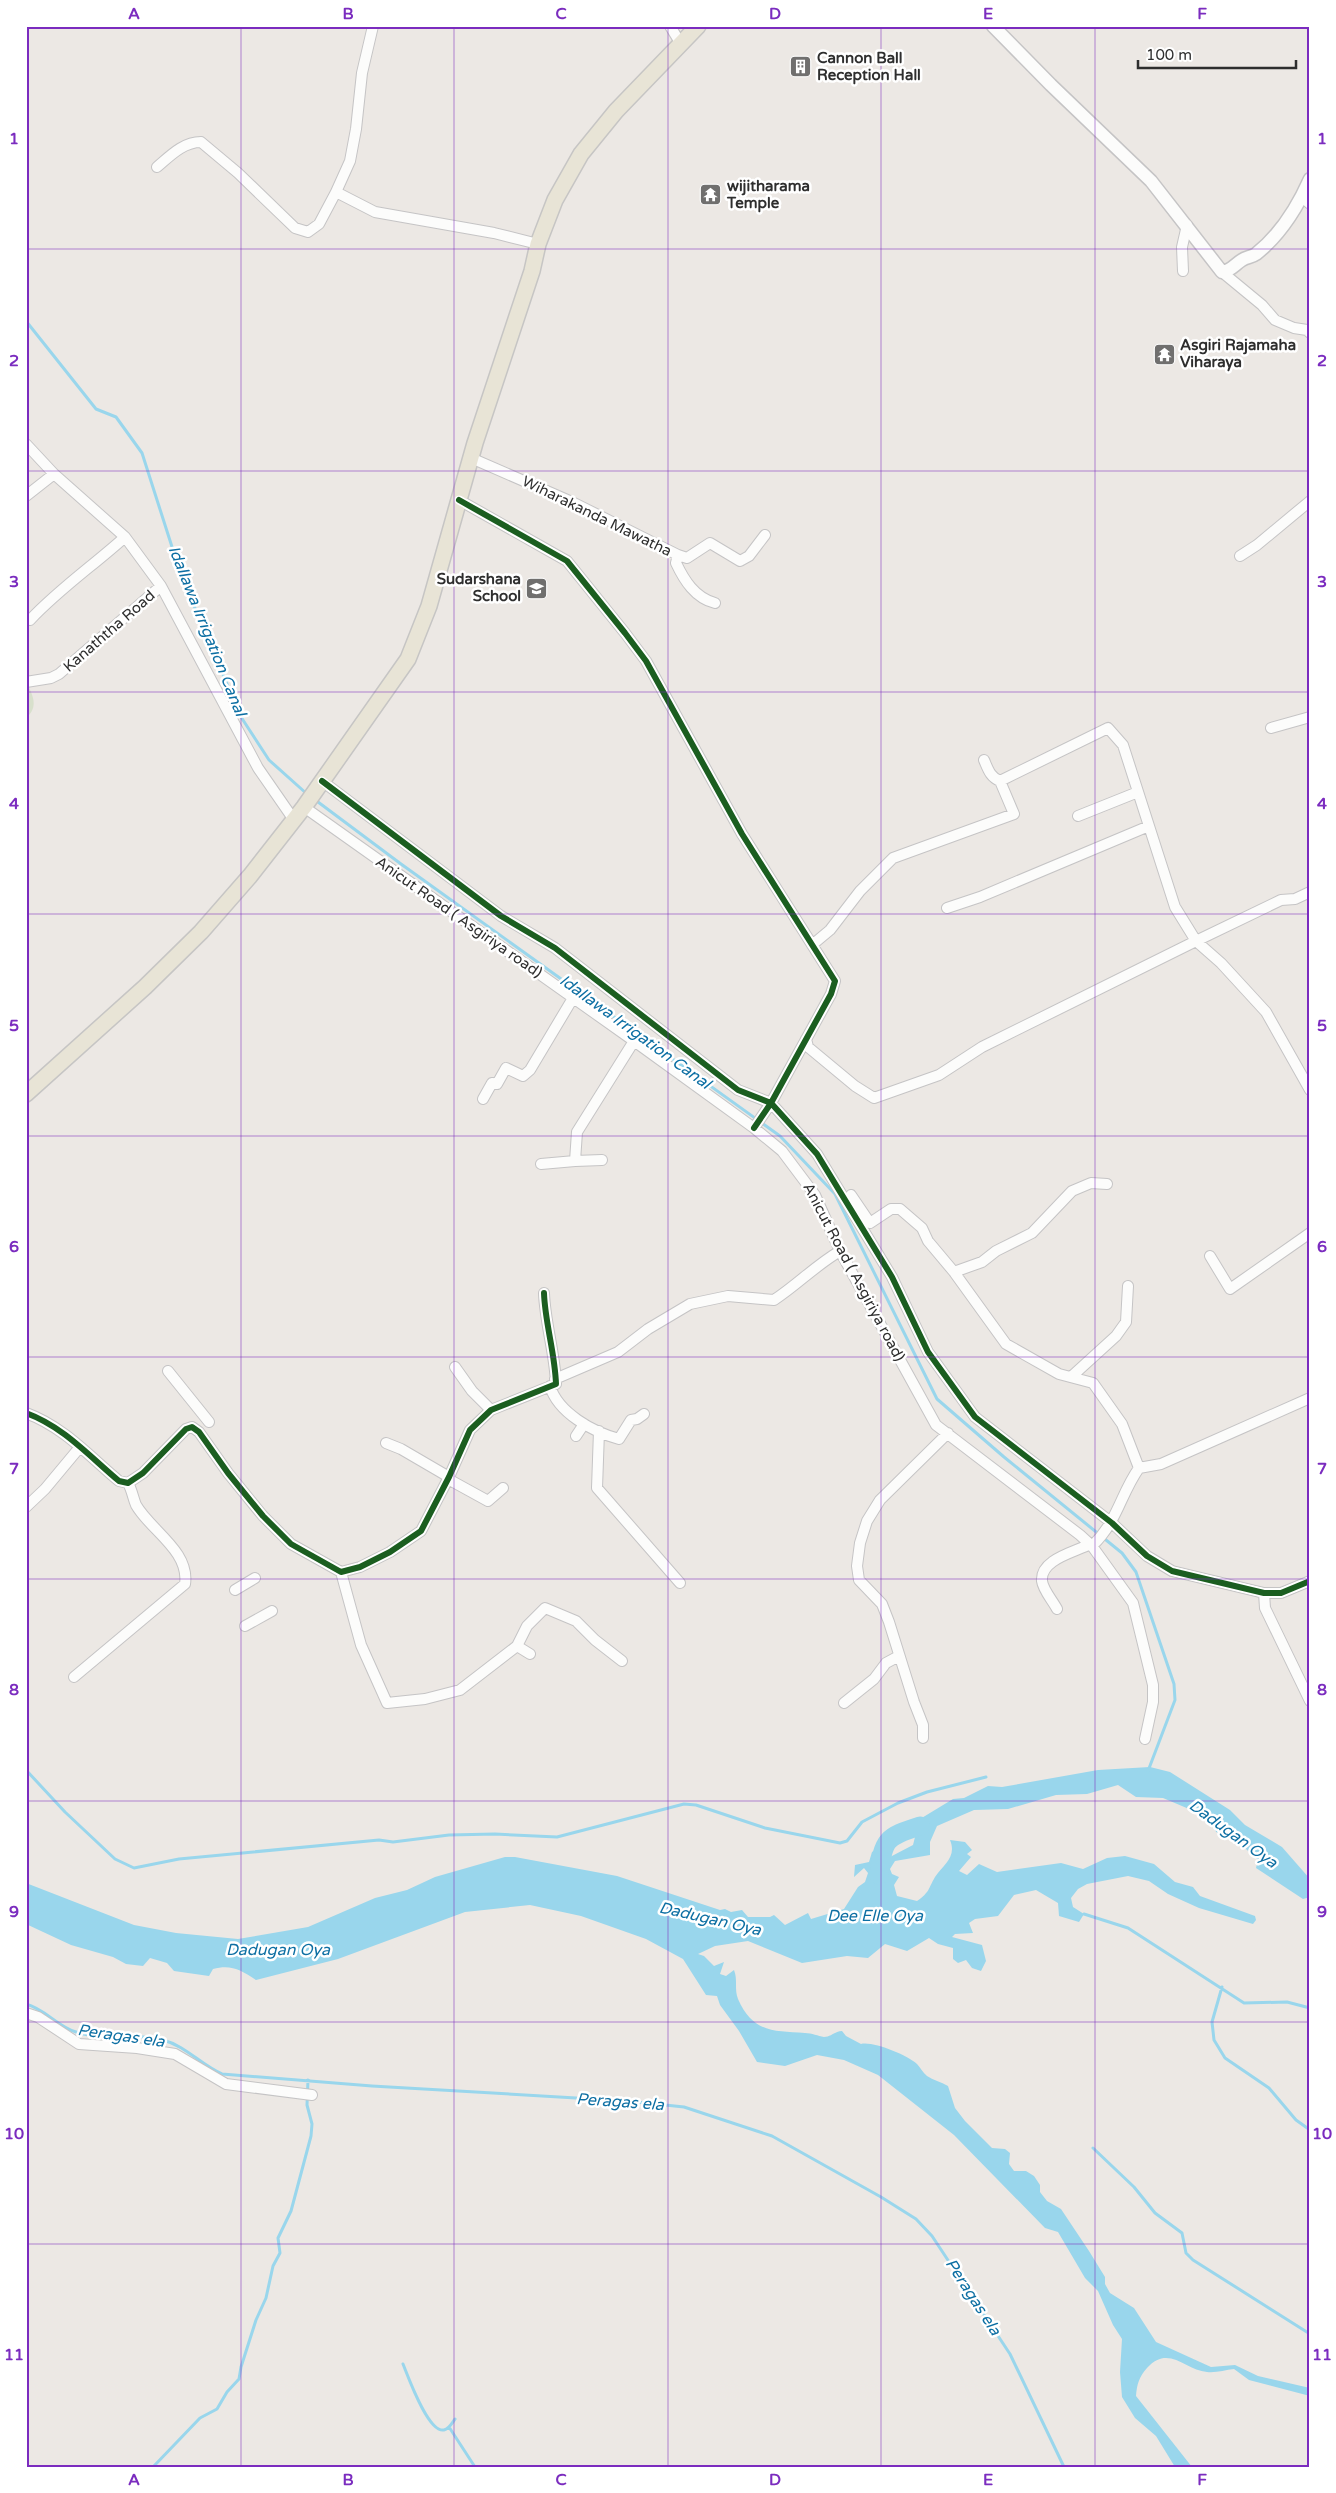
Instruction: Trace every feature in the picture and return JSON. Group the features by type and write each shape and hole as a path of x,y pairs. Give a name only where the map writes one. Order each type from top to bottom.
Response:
{"main road":[{"path":"26,1094 146,987 200,932 250,876 304,807 393,682 414,646 429,606 454,524 471,458 532,271 538,244 555,200 580,154 616,111 698,26"}],"street":[{"path":"157,167 176,151 192,142 201,142 238,173 295,228 308,232 319,224 350,161 356,129 362,73 373,26"},
{"path":"670,26 681,44"},
{"path":"993,26 1058,92 1151,180 1222,272 1262,305 1275,320 1294,328 1307,330 1310,333"},
{"path":"1222,272 1228,271 1242,259 1255,255 1277,232 1298,205 1306,201 1310,178"},
{"path":"336,192 375,212 494,233 538,244"},
{"path":"1183,271 1182,247 1187,225"},
{"path":"26,444 54,474 125,537 162,586"},
{"name":"Wiharakanda Mawatha","path":"471,458 572,502 687,558 710,544 740,561 749,556 765,535"},
{"path":"26,496 54,474"},
{"path":"459,500 567,561 646,661 742,834 835,981 832,994 771,1103 758,1122"},
{"path":"1240,556 1257,545 1310,501"},
{"path":"30,620 54,595 95,564 125,537"},
{"path":"678,555 676,563 690,588 707,601 715,602"},
{"name":"Kanaththa Road","path":"26,682 51,678 60,674 162,586 258,768 294,820"},
{"path":"1271,728 1310,717"},
{"path":"984,760 994,779 1000,781 1108,728 1123,745 1175,907 1196,941 1221,963 1266,1012 1310,1090"},
{"path":"1137,787 1135,770 1139,767"},
{"path":"322,781 501,916 555,948 738,1090 771,1103 834,1171 870,1223 891,1209 900,1209 922,1228 928,1241 954,1272 1006,1344 1059,1374 1093,1383 1122,1424 1139,1468"},
{"path":"812,945 830,930 860,892 892,858 1014,814 1000,781"},
{"path":"1078,816 1137,787"},
{"name":"Anicut Road ( Asgiriya road)","path":"304,807 634,1041 758,1122 802,1175 815,1195 840,1250 936,1425 1094,1543 1133,1603 1153,1685 1153,1702 1145,1739"},
{"path":"948,908 980,897 1149,826"},
{"path":"806,1039 808,1047 855,1086 874,1098 938,1076 982,1047 1196,941 1281,900 1299,897 1310,892"},
{"path":"1299,897 1310,900"},
{"path":"483,1099 492,1083 497,1084 506,1068 523,1076 530,1070 573,998"},
{"path":"574,1161 577,1132 634,1041"},
{"path":"817,1154 892,1277 928,1352 974,1417 1147,1556 1172,1571 1264,1593 1281,1593 1310,1581"},
{"path":"541,1164 602,1160"},
{"path":"954,1272 982,1262 996,1251 1032,1233 1076,1189 1091,1183 1107,1184"},
{"path":"1210,1256 1230,1289 1310,1233"},
{"path":"341,1572 390,1552 421,1531 449,1478 470,1430 491,1410 618,1352 655,1324 690,1304 728,1296 774,1300 798,1283 819,1264 840,1250"},
{"path":"1071,1378 1116,1336 1126,1322 1128,1286"},
{"path":"544,1293 552,1395 584,1424 619,1439 631,1420 637,1419 644,1414"},
{"path":"455,1367 472,1390 491,1410"},
{"path":"168,1372 209,1422"},
{"path":"1057,1609 1043,1584 1042,1579 1046,1568 1065,1555 1094,1543 1109,1526 1130,1480 1139,1468 1161,1464 1310,1398"},
{"path":"26,1413 44,1420 120,1481 128,1483"},
{"path":"576,1436 584,1424"},
{"path":"128,1483 143,1472 186,1429 192,1427 200,1432 254,1506 291,1544 341,1572 361,1645 386,1703 425,1699 460,1690 517,1646 527,1626 545,1608 576,1620 595,1640 622,1662"},
{"path":"599,1431 597,1488 680,1583"},
{"path":"923,1738 923,1725 882,1604 859,1580 857,1566 860,1543 867,1521 880,1500 948,1433"},
{"path":"386,1443 401,1449 488,1501 503,1488"},
{"path":"26,1507 45,1489 80,1447"},
{"path":"74,1677 185,1584 186,1570 161,1534 136,1506 128,1483"},
{"path":"235,1590 255,1578"},
{"path":"1264,1593 1265,1608 1310,1700"},
{"path":"245,1626 272,1611"},
{"path":"517,1646 530,1654"},
{"path":"844,1702 880,1674 886,1663 899,1656"},
{"path":"26,2013 38,2017 79,2044 137,2048 175,2054 226,2084 312,2095"}],"green space":[{"path":"26,682 33,696 34,705 26,718"}],"water":[{"name":"Dee Elle Oya","path":"1150,1767 1170,1772 1230,1810 1245,1825 1282,1847 1310,1879 1310,1897 1303,1899 1256,1868 1258,1860 1235,1839 1216,1832 1214,1825 1189,1809 1163,1798 1136,1797 1118,1785 1087,1794 1056,1795 1008,1809 974,1810 937,1826 930,1842 930,1855 895,1861 890,1869 892,1874 899,1877 894,1885 897,1896 917,1901 924,1895 951,1856 952,1846 950,1840 965,1842 972,1850 967,1854 971,1857 959,1871 967,1875 979,1864 997,1872 1061,1863 1083,1869 1107,1858 1125,1856 1154,1864 1175,1882 1193,1887 1200,1896 1255,1916 1256,1920 1253,1924 1199,1908 1168,1894 1149,1881 1128,1876 1087,1884 1078,1889 1071,1898 1073,1907 1084,1914 1079,1922 1059,1916 1058,1903 1036,1890 1014,1895 998,1916 975,1919 969,1923 973,1933 955,1934 952,1937 982,1945 986,1961 981,1971 972,1968 966,1960 958,1963 953,1959 953,1948 938,1944 929,1938 907,1951 885,1944 868,1958 847,1956 802,1963 748,1941 715,1946 698,1954 704,1956 714,1966 724,1962 720,1974 726,1976 734,1970 738,1999 750,2018 758,2024 784,2032 808,2033 824,2037 842,2031 846,2036 861,2044 881,2047 912,2060 927,2076 948,2086 955,2108 965,2121 992,2148 1005,2149 1010,2153 1009,2164 1014,2171 1026,2171 1034,2176 1040,2185 1040,2192 1047,2201 1061,2209 1105,2277 1105,2284 1110,2293 1134,2308 1156,2342 1211,2367 1235,2365 1258,2376 1310,2388 1310,2396 1249,2380 1234,2369 1207,2372 1199,2371 1170,2358 1155,2361 1140,2378 1136,2396 1192,2467 1175,2467 1156,2436 1135,2418 1122,2397 1120,2372 1122,2339 1113,2325 1098,2291 1085,2278 1058,2232 1045,2228 954,2135 878,2075 844,2060 817,2055 785,2066 757,2062 739,2031 720,2005 717,1996 706,1995 683,1959 646,1939 581,1916 530,1905 465,1912 338,1959 256,1980 241,1971 225,1967 213,1969 209,1976 174,1971 167,1963 150,1958 143,1966 126,1964 113,1957 71,1945 26,1924 26,1883 134,1925 176,1933 238,1939 308,1927 375,1898 407,1890 435,1877 505,1857 515,1857 617,1876 720,1910 725,1909 731,1912 742,1910 748,1917 770,1917 774,1915 785,1925 808,1913 811,1919 844,1909 858,1887 865,1882 868,1873 864,1868 854,1877 855,1865 869,1862 872,1852 880,1846 882,1850 888,1850 887,1855 890,1857 913,1845 916,1833 902,1839 897,1833 953,1799 964,1798 988,1786 1002,1787 1098,1770"}],"waterway":[{"name":"Idallawa Irrigation Canal","path":"26,321 96,409 116,417 142,453 181,575 241,717 269,760 307,794"},
{"name":"Idallawa Irrigation Canal","path":"314,799 401,864 780,1136 835,1194 937,1399 1004,1457 1122,1553 1136,1572 1174,1684 1175,1700 1148,1771"},
{"path":"26,1770 65,1812 115,1859 134,1868 179,1859 379,1840 393,1842 449,1835 495,1834 557,1837 684,1804 696,1805 765,1828 840,1843 847,1841 862,1822 898,1803 927,1792 986,1777"},
{"name":"Dadugan Oya","path":"879,1875 882,1854 888,1841 900,1833 920,1826"},
{"path":"1084,1914 1128,1928 1244,2003 1287,2002 1310,2008"},
{"path":"1222,1987 1212,2022 1214,2040 1225,2058 1269,2088 1296,2120 1310,2130"},
{"name":"Peragas ela","path":"26,2004 33,2006 69,2030 86,2035 141,2037 163,2040 186,2051 222,2074 372,2086 627,2101 684,2107 772,2136 881,2197 916,2219 932,2236 1010,2354 1064,2467"},
{"path":"153,2467 200,2418 217,2409 227,2392 239,2379 256,2320 266,2298 273,2266 280,2253 278,2238 291,2211 311,2136 312,2124 307,2105 308,2080"},
{"path":"1093,2148 1134,2187 1155,2213 1182,2233 1186,2253 1193,2260 1310,2334"},
{"path":"403,2364 419,2403 432,2423 438,2429 444,2430 455,2419"},
{"path":"449,2427 475,2467"}],"cycle path":[{"path":"459,500 567,561 625,633 646,661 742,834 835,981 831,994 771,1103 754,1128"},
{"path":"322,781 501,916 555,948 738,1090 771,1103 817,1154 892,1277 928,1352 975,1417 1112,1523 1147,1556 1172,1571 1264,1593 1281,1593 1310,1581"},
{"path":"26,1413 40,1419 64,1434 119,1481 128,1483 143,1473 186,1429 192,1427 199,1432 228,1473 263,1516 291,1544 341,1572 360,1567 390,1552 421,1531 449,1477 470,1430 491,1410 556,1384 544,1293"}],"place":[{"name":"Cannon Ball Reception Hall","path":"801,67"},
{"name":"wijitharama Temple","path":"711,195"},
{"name":"Asgiri Rajamaha Viharaya","path":"1164,354"},
{"name":"Sudarshana School","path":"537,588"}]}
